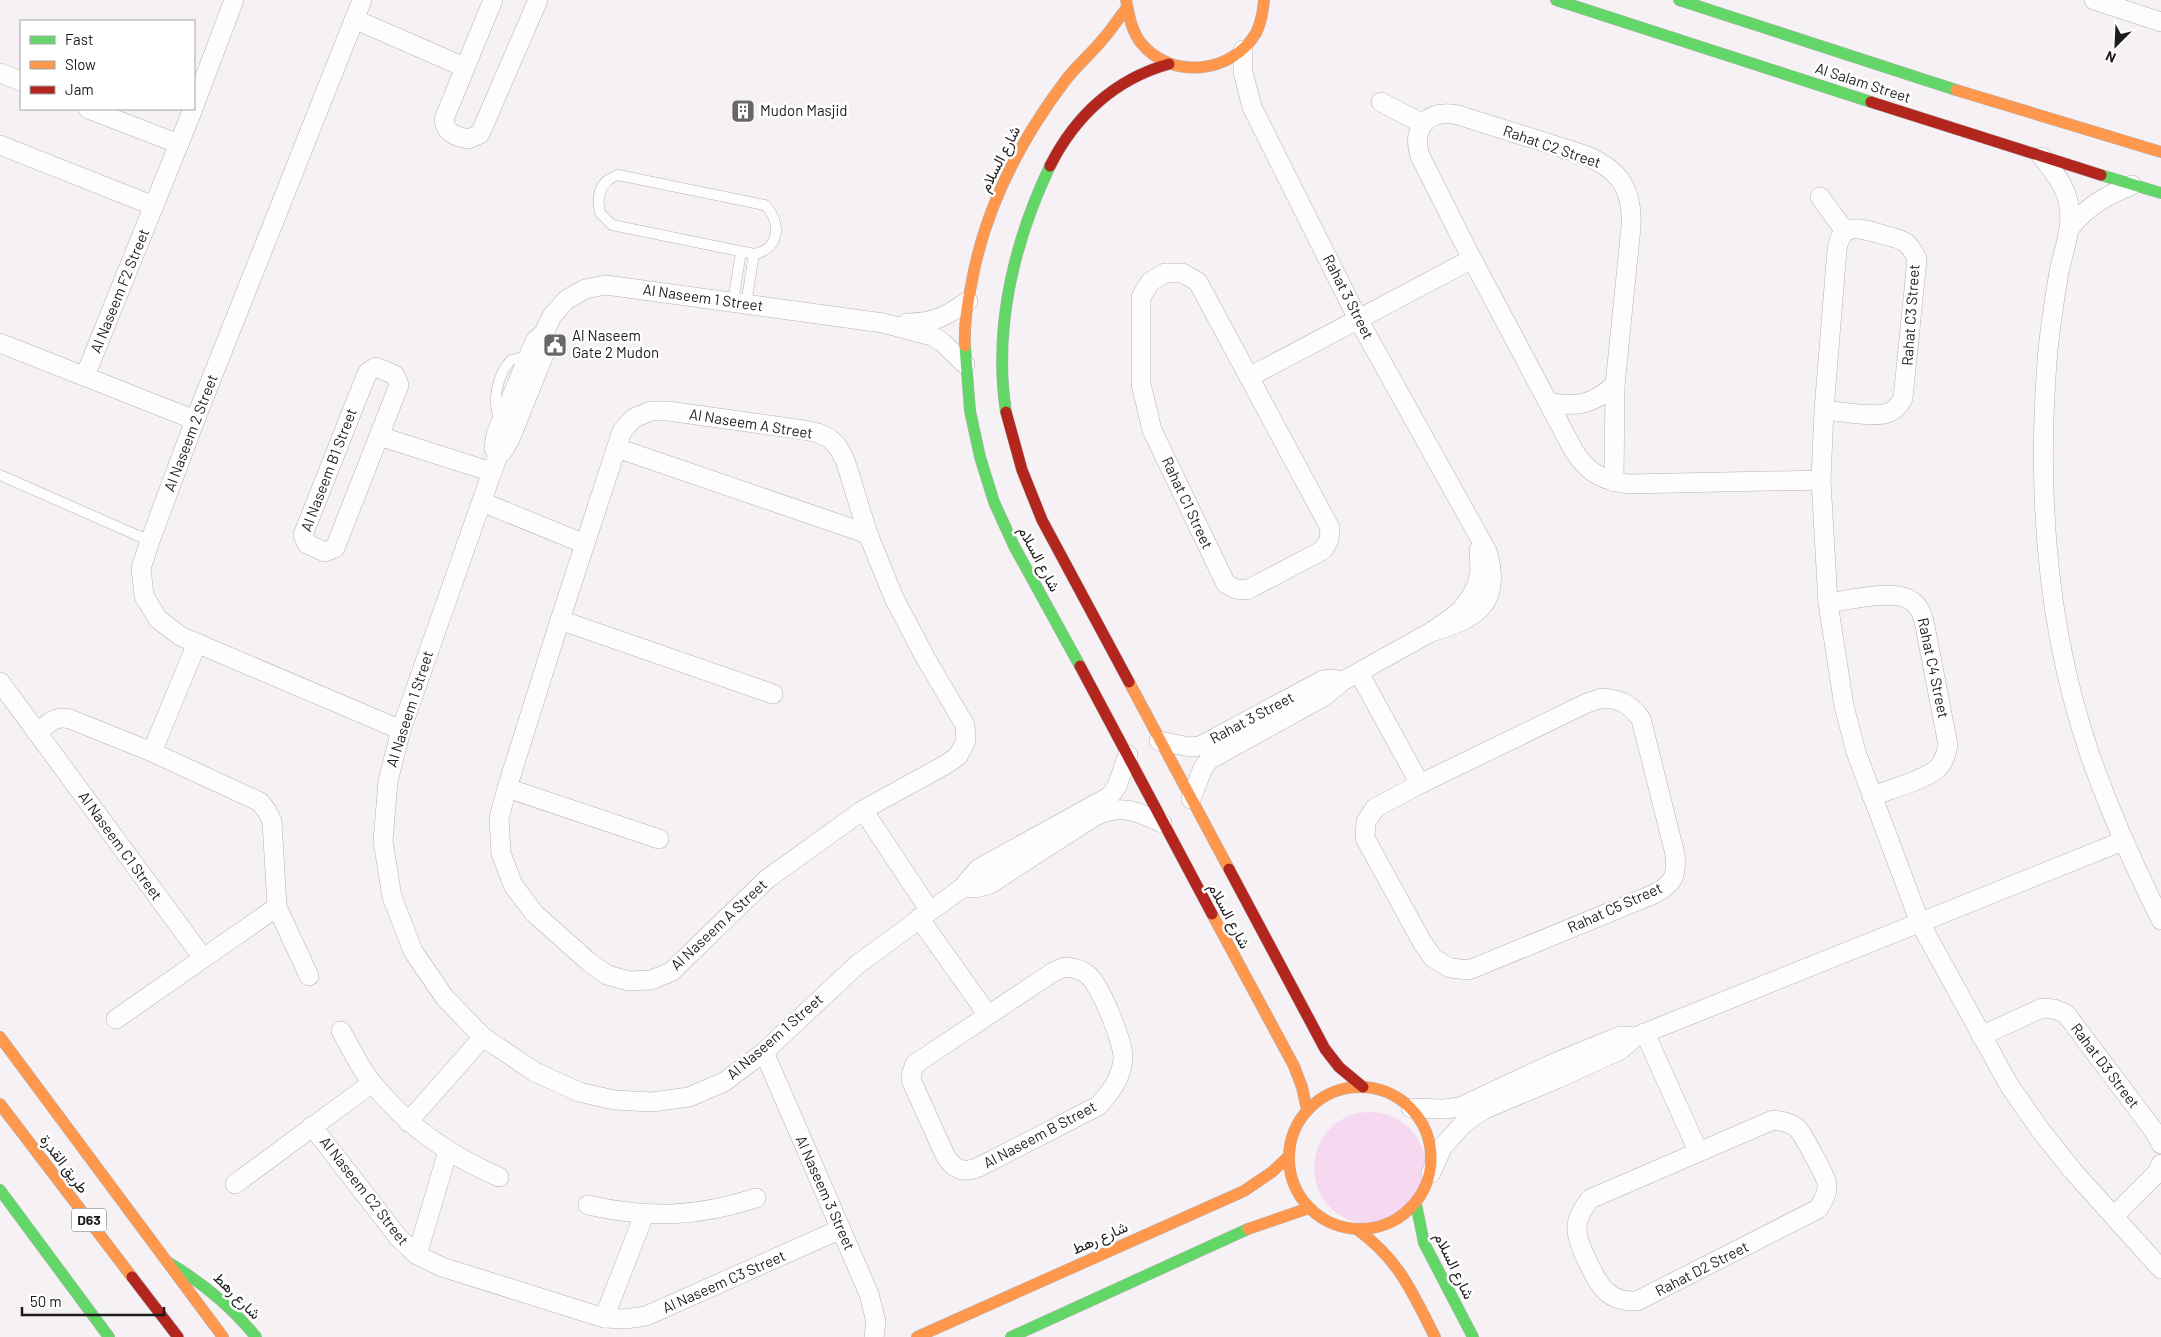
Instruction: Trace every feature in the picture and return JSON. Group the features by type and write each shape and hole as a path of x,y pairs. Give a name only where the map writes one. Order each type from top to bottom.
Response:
{"main road":[{"path":"1262,21 1264,0"},
{"path":"1126,4 1131,26 1140,42 1153,55 1169,64 1184,68 1200,69 1215,67 1229,61 1243,50 1254,37 1275,0"},
{"name":"Al Salam Street","path":"1556,0 2042,157 2161,193"},
{"name":"Al Salam Street","path":"1679,0 1990,101 2161,152"},
{"name":"شارع السلام","path":"1126,4 1103,40 1066,80 1042,113 1020,148 1002,184 987,222 975,261 968,301 965,364 970,411 980,457 994,502 1014,546 1128,755 1162,823 1271,1026 1292,1061 1304,1092 1307,1110"},
{"name":"شارع السلام","path":"1169,64 1135,76 1119,85 1096,103 1072,134 1049,169 1031,207 1018,247 1004,336 1004,393 1010,431 1022,477 1042,520 1321,1042 1341,1070 1363,1086"},
{"path":"0,1037 224,1337"},
{"path":"1358,1230 1380,1227 1393,1222 1416,1204 1425,1190 1431,1173 1432,1155 1429,1138 1422,1122 1411,1108 1397,1096 1363,1086 1342,1089 1323,1097 1307,1110 1297,1124 1291,1140 1288,1156 1290,1175 1298,1193 1309,1208 1332,1223 1358,1230 1376,1242 1390,1256 1435,1337"},
{"name":"طريق القدرة","path":"0,1104 178,1337"},
{"name":"شارع رهط","path":"917,1337 1244,1191 1272,1172 1288,1156"},
{"path":"0,1190 109,1337"},
{"name":"شارع السلام","path":"1416,1204 1424,1243 1473,1337"},
{"path":"1011,1337 1241,1232 1309,1208"},
{"name":"شارع رهط","path":"169,1263 199,1280 217,1294 235,1311 256,1337"}],"street":[{"name":"Al Naseem F2 Street","path":"195,103 234,0"},
{"name":"Al Naseem 2 Street","path":"362,0 195,420 141,568 144,596 158,619 180,636 400,730"},
{"path":"493,0 444,119 444,126 448,132 468,139 480,134 538,0"},
{"path":"2094,0 2161,22"},
{"path":"354,19 464,67"},
{"name":"Rahat 3 Street","path":"1191,799 1203,768 1209,760 1246,731 1291,706 1330,693 1351,676 1431,632 1454,626 1471,618 1484,604 1491,588 1492,569 1487,551 1358,319 1252,107 1243,72 1243,50"},
{"path":"0,73 20,82"},
{"path":"1381,102 1423,124 1417,140 1420,156 1472,259 1581,462 1590,472 1601,478 1629,484 1821,480"},
{"path":"91,110 179,144"},
{"name":"Al Naseem F2 Street","path":"85,376 192,110"},
{"name":"Rahat C2 Street","path":"1423,124 1433,116 1445,113 1458,115 1585,155 1602,162 1617,174 1627,190 1632,208 1614,385 1614,482"},
{"path":"0,145 154,206"},
{"path":"2042,157 2059,178 2065,190 2069,202 2070,228 2060,268 2049,337 2043,448 2046,534 2056,618 2074,700 2090,754 2124,841 2161,920"},
{"path":"2070,228 2078,218 2099,200 2132,185"},
{"path":"1820,197 1846,231 1839,239 1837,250 1824,410 1821,480 1828,603 1844,706 1856,752 1920,923 2009,1085 2041,1131 2073,1170 2161,1269"},
{"name":"Rahat C3 Street","path":"1824,410 1879,414 1889,412 1898,407 1903,398 1905,388 1917,259 1913,249 1905,242 1855,228 1846,231"},
{"path":"1249,377 1472,259"},
{"name":"Rahat C1 Street","path":"1165,273 1182,273 1198,282 1249,377 1330,528 1329,540 1323,550 1247,590 1236,589 1226,584 1152,430 1144,400 1140,363 1141,297 1150,282 1165,273"},
{"name":"Al Naseem 1 Street","path":"968,301 943,318 932,322 883,322 606,285 585,290 566,300 552,316 544,332 534,341 527,356 507,446 495,463 400,730 388,781 383,842 392,898 413,950 445,998 483,1037 535,1072 579,1092 614,1100 652,1102 689,1097 724,1082 764,1052 858,964 962,888 968,878 978,869 1002,855 1046,840 1107,811 1133,810 1162,823"},
{"name":"Al Naseem 1 Street","path":"883,322 932,336 942,342 965,364"},
{"name":"Al Naseem 1 Street","path":"495,463 494,441 500,422 517,402 545,352 544,332"},
{"path":"0,343 195,420"},
{"name":"Al Naseem B1 Street","path":"372,368 395,375 399,385 379,436 335,548 325,552 306,544 303,540 304,530 366,376 372,368"},
{"path":"1549,402 1572,405 1583,404 1594,400 1614,385"},
{"name":"Al Naseem A Street","path":"650,411 678,413 818,433 829,438 838,447 846,460 868,534 894,598 926,659 965,725 966,741 958,756 862,810 767,879 671,972 650,980 629,981 607,975 589,962 534,913 513,885 501,853 499,818 560,620 622,431 634,418 650,411"},
{"path":"379,436 495,463"},
{"path":"617,448 868,534"},
{"path":"482,502 585,544"},
{"name":"Rahat C4 Street","path":"1828,603 1900,596 1913,602 1922,613 1925,626 1948,744 1945,758 1938,768 1926,775 1872,796"},
{"path":"560,620 773,694"},
{"path":"152,752 197,643"},
{"path":"1351,676 1420,784"},
{"name":"Al Naseem C1 Street","path":"0,682 202,958"},
{"name":"Rahat C5 Street","path":"1602,698 1618,699 1632,707 1641,719 1675,854 1674,878 1666,888 1654,894 1469,970 1450,968 1433,958 1422,942 1365,838 1366,822 1375,808 1420,784 1587,703 1602,698"},
{"path":"37,733 53,720 64,718 152,752 260,802 272,821 277,907 309,976"},
{"name":"Rahat 3 Street","path":"1159,741 1190,747 1200,746 1246,731"},
{"name":"Al Naseem 1 Street","path":"962,888 976,888 990,884 1010,872 1046,840 1110,796 1117,786 1128,755"},
{"path":"507,788 659,839"},
{"path":"862,810 924,914 988,1015"},
{"path":"1411,1108 1444,1109 1460,1106 1556,1070 1620,1050 1640,1035 2124,841"},
{"path":"1002,855 1010,872"},
{"path":"116,1019 277,907"},
{"name":"Al Naseem B Street","path":"1065,967 1078,968 1088,975 1096,985 1121,1039 1123,1058 1120,1076 1111,1092 1098,1106 979,1167 969,1171 959,1170 950,1164 945,1155 911,1080 912,1072 916,1064 988,1015 1054,972 1065,967"},
{"name":"Rahat D3 Street","path":"1981,1036 2042,1008 2054,1009 2066,1014 2154,1131 2161,1144"},
{"path":"341,1031 372,1083 408,1122 448,1151 473,1166 499,1177"},
{"path":"1640,1035 1698,1151"},
{"path":"408,1122 483,1037"},
{"name":"Al Naseem 3 Street","path":"764,1052 869,1294 876,1322 874,1337"},
{"path":"1431,1173 1443,1146 1464,1123 1485,1109 1556,1070"},
{"name":"Al Naseem C2 Street","path":"235,1184 372,1083"},
{"name":"Rahat D2 Street","path":"1772,1120 1786,1121 1797,1128 1821,1170 1827,1183 1826,1197 1818,1209 1637,1301 1621,1300 1606,1293 1581,1247 1577,1230 1580,1213 1590,1199 1698,1151 1772,1120"},
{"name":"Al Naseem C2 Street","path":"312,1126 398,1237 417,1255 442,1267 501,1286"},
{"name":"Al Naseem C2 Street","path":"417,1255 448,1151"},
{"path":"2114,1216 2157,1173 2161,1164"},
{"path":"588,1205 644,1215 673,1215 701,1213 756,1198"},
{"path":"604,1318 644,1215"},
{"name":"Al Naseem C3 Street","path":"501,1286 604,1318 625,1319 646,1316 842,1229"}],"lane":[{"path":"618,175 628,176 765,205 773,214 776,225 774,236 771,246 763,252 754,254 612,225 600,213 598,196 601,186 608,178 618,175"},
{"path":"740,303 741,252"},
{"path":"740,303 754,254"},
{"path":"500,422 495,395 505,368 515,357 527,356"},
{"path":"0,475 150,541"}],"shaded area":[{"path":"1370,1112 1392,1116 1410,1128 1422,1146 1426,1168 1422,1190 1410,1208 1392,1220 1370,1224 1348,1220 1330,1208 1318,1190 1314,1168 1318,1146 1330,1128 1348,1116"}],"traffic: fast":[{"path":"1556,0 1871,102"},
{"path":"1679,0 1956,90"},
{"path":"1006,412 1002,349 1010,286 1026,225 1050,166"},
{"path":"2101,175 2161,193"},
{"path":"965,346 970,411 980,457 994,502 1014,546 1080,666"},
{"path":"0,1190 109,1337"},
{"path":"1416,1204 1424,1243 1473,1337"},
{"path":"1011,1337 1248,1229"},
{"path":"169,1263 216,1296 237,1315 256,1337"}],"traffic: slow":[{"path":"1126,0 1131,22 1141,43 1154,55 1168,63 1184,67 1201,67 1217,64 1232,57 1245,47 1258,29 1264,0"},
{"path":"965,346 967,308 977,258 994,204 1006,178 1018,153 1048,104 1069,76 1109,32 1126,9"},
{"path":"1956,90 2161,152"},
{"path":"1129,682 1229,869"},
{"path":"1212,914 1294,1066 1302,1087 1307,1110"},
{"path":"0,1037 223,1337"},
{"path":"1360,1087 1374,1088 1387,1092 1400,1099 1410,1108 1419,1118 1426,1131 1430,1144 1431,1158 1430,1172 1426,1185 1419,1198 1410,1208 1400,1217 1387,1224 1374,1228 1360,1229 1346,1228 1333,1224 1320,1217 1310,1208 1301,1198 1294,1185 1290,1172 1289,1158 1290,1144 1294,1131 1301,1118 1310,1108 1320,1099 1333,1092 1346,1088 1360,1087"},
{"path":"0,1104 132,1277"},
{"path":"917,1337 1244,1191 1272,1172 1289,1156"},
{"path":"1248,1229 1309,1208"},
{"path":"1358,1230 1385,1253 1404,1278 1435,1337"}],"traffic: jam":[{"path":"1050,166 1072,131 1099,102 1131,79 1169,64"},
{"path":"1871,102 2101,175"},
{"path":"1006,412 1022,470 1042,520 1129,682"},
{"path":"1080,666 1212,914"},
{"path":"1229,869 1325,1049 1339,1067 1363,1087"},
{"path":"132,1277 178,1337"}],"place":[{"name":"Mudon Masjid","path":"743,111"},
{"name":"Al Naseem Gate 2 Mudon","path":"555,345"}]}
